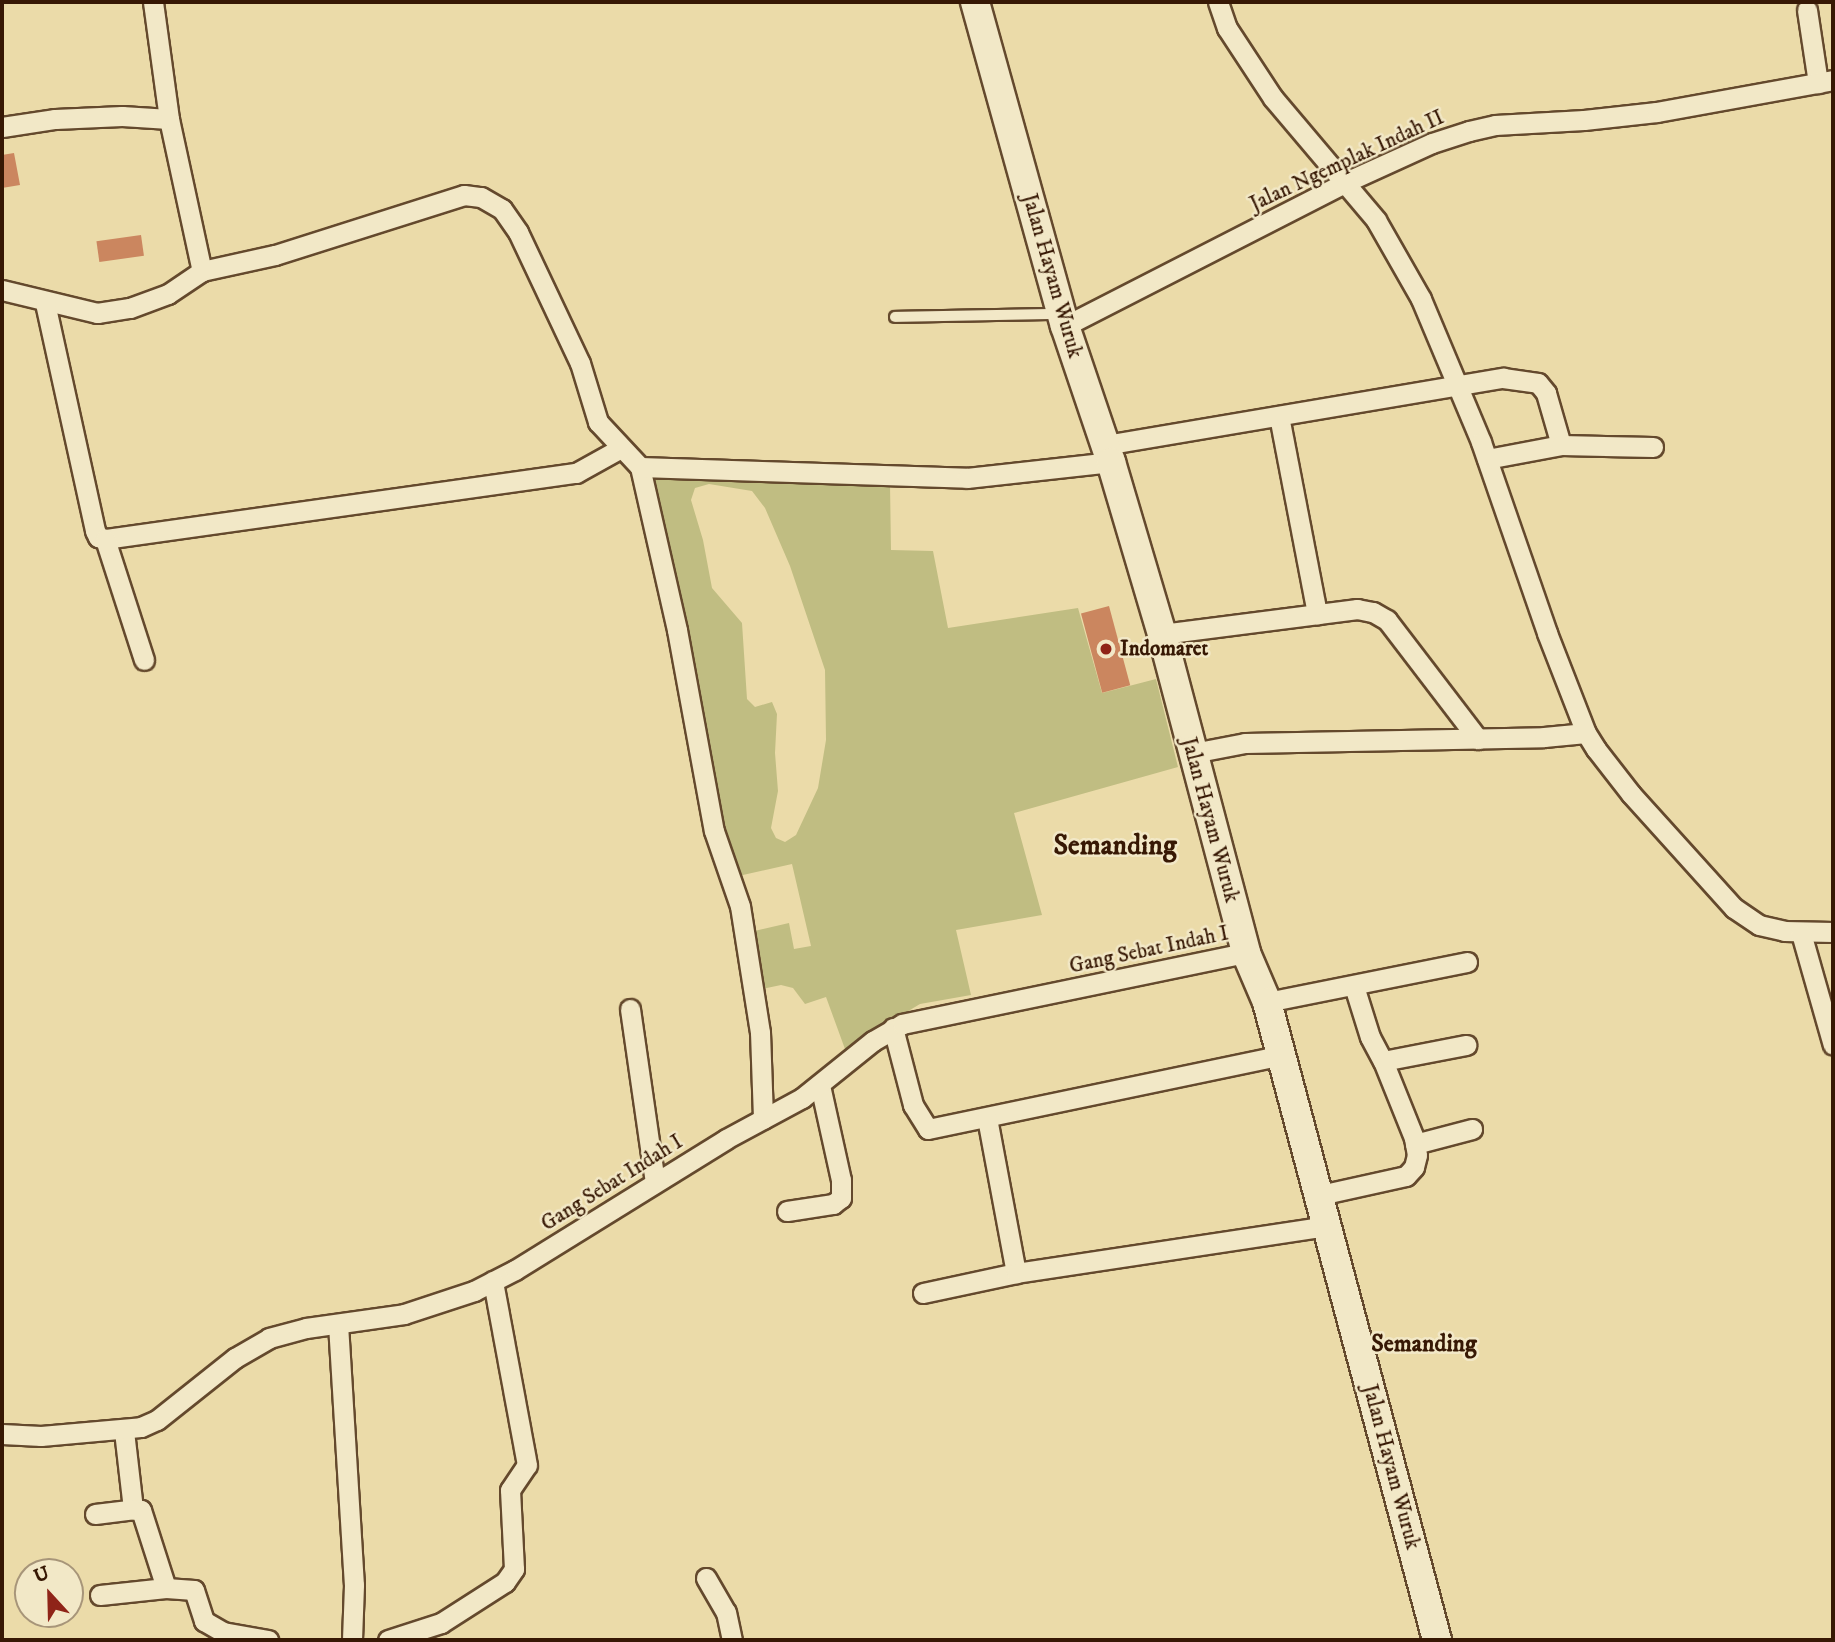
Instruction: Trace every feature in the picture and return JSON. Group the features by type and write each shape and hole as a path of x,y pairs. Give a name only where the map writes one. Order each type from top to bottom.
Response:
{"main road":[{"name":"Jalan Hayam Wuruk","path":"975,2 1063,320 1108,454 1162,634 1246,953 1267,1002 1437,1640"}],"street":[{"path":"153,2 169,119 202,271"},
{"path":"1218,2 1227,28 1273,98 1376,220 1421,299 1487,459 1547,634 1586,733 1631,794 1734,908 1759,925 1801,933 1833,932"},
{"path":"1807,10 1826,81"},
{"name":"Jalan Ngemplak Indah II","path":"1063,320 1432,143 1495,125 1584,120 1657,112 1826,81"},
{"path":"2,127 68,118 122,116 169,119"},
{"path":"2,290 45,303 97,313 130,308 168,294 202,271 275,255 464,195 481,197 502,209 517,232 580,363 598,422 639,467 677,630 714,831 740,906 760,1032 763,1118"},
{"path":"45,303 95,531 99,537 105,539 291,510 576,473 621,448"},
{"path":"639,467 967,478 1108,454 1279,416 1503,378 1538,383 1546,393 1561,445"},
{"path":"1279,416 1317,614"},
{"path":"1487,459 1561,445 1653,447"},
{"path":"105,539 144,660"},
{"path":"1162,634 1357,609 1373,612 1387,620 1478,739"},
{"path":"1193,753 1245,743 1478,739 1586,733"},
{"path":"1801,933 1833,1045"},
{"name":"Gang Sebat Indah I","path":"2,1434 41,1437 124,1431 157,1420 257,1343 293,1331 427,1309 493,1281 820,1085 893,1028 921,1018 1127,979 1246,953"},
{"path":"1267,1002 1467,962"},
{"path":"1320,1195 1406,1175 1414,1167 1415,1144 1370,1037 1354,986"},
{"path":"630,1009 655,1182"},
{"path":"893,1028 913,1105 928,1129 1281,1055"},
{"path":"1382,1061 1466,1045"},
{"path":"787,1211 834,1204 841,1198 841,1180 820,1085"},
{"path":"987,1118 1016,1273"},
{"path":"1415,1144 1472,1129"},
{"path":"923,1293 1016,1273 1328,1226"},
{"path":"388,1640 441,1623 505,1582 514,1569 510,1490 527,1465 493,1281"},
{"path":"338,1324 354,1585 352,1640"},
{"path":"124,1431 133,1509"},
{"path":"95,1514 141,1510 166,1588"},
{"path":"706,1578 726,1612 733,1640"},
{"path":"100,1595 166,1588 194,1590 204,1621 223,1632 268,1640"}],"lane":[{"path":"895,317 1063,320"}],"shaded area":[{"path":"647,476 890,484 891,550 933,551 948,628 1078,608 1102,693 1156,679 1178,767 1014,813 1042,915 956,930 971,995 920,1004 845,1049 826,997 805,1004 793,988 781,985 752,991 746,933 789,923 794,949 811,946 792,864 734,877 715,829","holes":["709,484 752,491 765,508 790,566 825,670 826,740 818,788 796,835 785,842 776,838 771,828 778,791 775,753 777,714 772,702 755,707 747,699 742,623 712,588 703,540 691,500 695,488"]}],"building":[{"path":"14,153 20,185 2,188 2,155"},
{"path":"141,235 144,256 99,262 96,241"},
{"name":"Indomaret","path":"1109,606 1130,685 1102,693 1081,614"}],"place":[{"name":"Indomaret","path":"1106,649"}],"district":[{"name":"Semanding","path":"1115,846"},
{"name":"Semanding","path":"1424,1345"}]}
